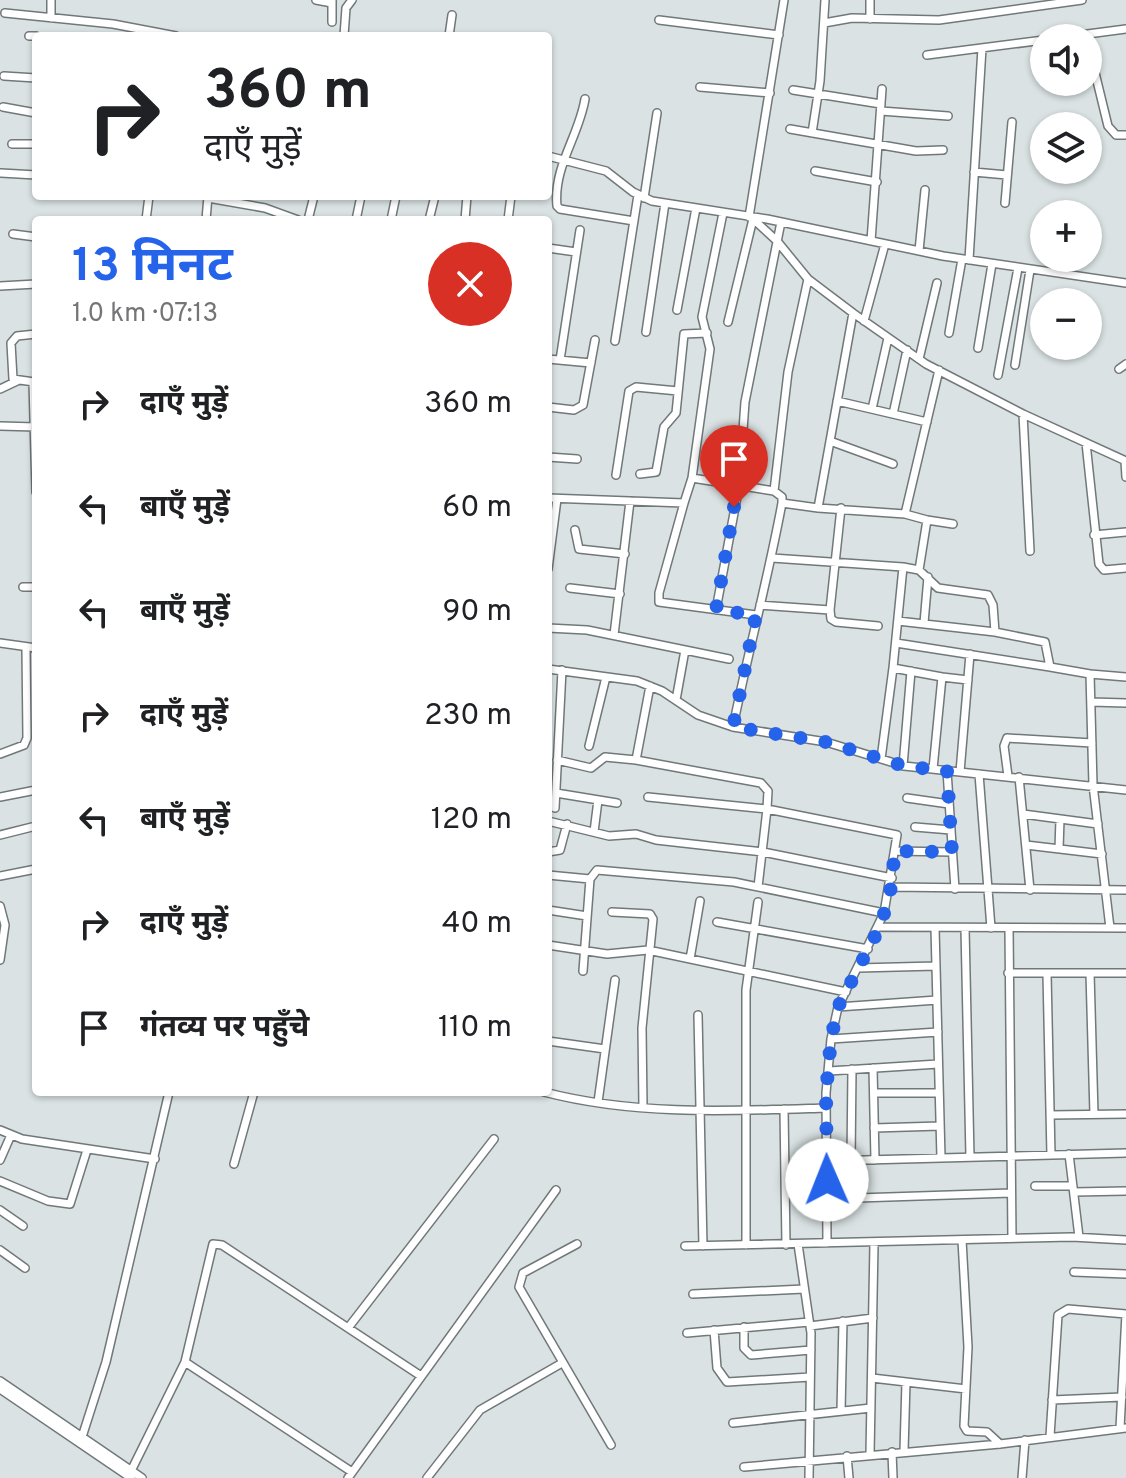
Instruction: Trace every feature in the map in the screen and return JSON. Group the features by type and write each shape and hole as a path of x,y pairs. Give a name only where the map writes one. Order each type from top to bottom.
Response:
{"street":[{"path":"51,0 51,18"},
{"path":"316,0 332,2 332,22"},
{"path":"344,32 346,8 352,0"},
{"path":"728,322 751,217 784,0"},
{"path":"812,133 825,0"},
{"path":"870,0 870,19"},
{"path":"824,23 870,19 939,20 1022,4 1082,0"},
{"path":"5,13 148,32"},
{"path":"450,32 452,15"},
{"path":"659,20 779,35"},
{"path":"1102,33 1126,29"},
{"path":"927,55 1030,42"},
{"path":"949,333 966,259 982,48"},
{"path":"4,76 32,78"},
{"path":"700,87 770,93"},
{"path":"871,241 882,89"},
{"path":"793,90 881,108 948,116"},
{"path":"1101,96 1108,126 1116,135 1126,135"},
{"path":"585,99 580,122 563,158 556,202 560,209 634,221"},
{"path":"3,107 32,112"},
{"path":"615,341 634,221 657,113"},
{"path":"1005,203 1012,122"},
{"path":"790,129 916,151 943,150"},
{"path":"12,144 32,144"},
{"path":"552,157 606,171 641,196 665,203 1030,270 1015,365"},
{"path":"815,171 877,182"},
{"path":"974,172 1007,175"},
{"path":"1,173 32,175"},
{"path":"919,251 925,190"},
{"path":"224,200 287,216"},
{"path":"646,332 665,203"},
{"path":"677,310 696,208"},
{"path":"723,213 702,317 710,349 692,478 659,602 756,615"},
{"path":"751,217 777,241 808,279 888,338 919,359 1023,414 1126,461 1126,477"},
{"path":"716,610 739,486 745,402 781,222"},
{"path":"560,360 580,230"},
{"path":"13,234 32,236"},
{"path":"864,321 885,244"},
{"path":"552,249 576,252"},
{"path":"978,348 992,264"},
{"path":"998,375 1018,268"},
{"path":"1045,272 1126,283"},
{"path":"774,491 788,372 808,279"},
{"path":"919,359 937,283"},
{"path":"0,286 32,284"},
{"path":"818,508 853,313"},
{"path":"1007,315 1021,319"},
{"path":"640,474 655,474 664,427 674,418 684,334 707,333"},
{"path":"17,381 11,373 13,339 32,335"},
{"path":"872,409 888,338"},
{"path":"552,407 574,410 583,405 595,340"},
{"path":"0,348 11,349"},
{"path":"893,414 907,350"},
{"path":"552,359 591,363"},
{"path":"905,514 939,370"},
{"path":"0,389 17,381 32,382"},
{"path":"616,475 629,391 636,387 678,391"},
{"path":"837,401 927,422"},
{"path":"1023,414 1030,551"},
{"path":"0,426 32,427"},
{"path":"830,441 893,464"},
{"path":"1086,443 1094,535 1101,568 1126,568"},
{"path":"552,457 577,459"},
{"path":"692,478 774,491 782,497 772,558 756,615 733,727"},
{"path":"552,498 684,503"},
{"path":"614,635 630,501"},
{"path":"782,503 905,514 953,524"},
{"path":"841,508 831,619 878,626"},
{"path":"919,570 927,520"},
{"path":"575,530 576,547 579,549 625,554"},
{"path":"1094,535 1126,532"},
{"path":"772,558 919,570 938,588 988,595 993,605 995,632"},
{"path":"881,759 903,567"},
{"path":"924,623 928,577"},
{"path":"23,587 32,587"},
{"path":"570,588 620,594"},
{"path":"760,605 830,610"},
{"path":"898,621 995,632 1045,642 1050,667"},
{"path":"552,628 614,635 729,659"},
{"path":"0,643 32,648"},
{"path":"896,643 1126,677"},
{"path":"0,754 24,745 27,738 26,648"},
{"path":"676,700 685,650"},
{"path":"960,772 970,654"},
{"path":"893,668 968,680"},
{"path":"552,669 650,686 698,715 733,727 826,742 903,766 1126,790"},
{"path":"555,808 562,670"},
{"path":"903,766 911,671"},
{"path":"1090,674 1093,785 1110,928"},
{"path":"589,746 606,677"},
{"path":"933,769 942,677"},
{"path":"636,760 650,686"},
{"path":"1091,702 1126,703"},
{"path":"1008,776 1004,746 1007,738 1092,743"},
{"path":"557,760 591,768 605,757 636,760 761,783 768,791 758,887"},
{"path":"947,771 955,889"},
{"path":"979,774 991,928"},
{"path":"1019,777 1030,890"},
{"path":"0,797 32,791"},
{"path":"556,793 617,803"},
{"path":"648,797 767,809 897,835 891,887 880,927 838,1007 831,1039 826,1108 827,1243"},
{"path":"907,798 949,804"},
{"path":"594,832 598,800"},
{"path":"1023,814 1098,824"},
{"path":"1059,849 1060,819"},
{"path":"552,822 609,836 643,835 656,840 763,852 892,878"},
{"path":"552,851 560,850 563,845 567,824"},
{"path":"0,835 32,827"},
{"path":"915,827 951,830"},
{"path":"1026,845 1102,854"},
{"path":"895,851 952,852"},
{"path":"0,876 32,870"},
{"path":"583,971 590,879 593,873 602,870 758,887 884,913"},
{"path":"552,875 590,879"},
{"path":"891,887 1126,890"},
{"path":"690,959 700,901"},
{"path":"746,1245 744,1111 747,971 758,902"},
{"path":"0,906 5,925 0,960"},
{"path":"552,911 587,916"},
{"path":"612,912 650,914 654,922 648,950 642,1028 643,1107"},
{"path":"717,922 868,949"},
{"path":"880,927 1126,928"},
{"path":"935,928 941,1158"},
{"path":"965,928 970,1157"},
{"path":"1009,928 1012,1238"},
{"path":"552,946 607,954 648,950 846,992"},
{"path":"858,968 936,966"},
{"path":"1008,973 1126,973"},
{"path":"1090,973 1094,1114"},
{"path":"1047,974 1051,1155"},
{"path":"598,1102 615,980"},
{"path":"838,1007 937,1000"},
{"path":"698,1015 703,1246"},
{"path":"831,1039 938,1032"},
{"path":"552,1042 605,1049"},
{"path":"829,1071 938,1064"},
{"path":"873,1068 875,1160"},
{"path":"851,1160 852,1069"},
{"path":"552,1093 598,1102 698,1112 826,1108"},
{"path":"874,1093 939,1093"},
{"path":"82,1437 106,1362 168,1096"},
{"path":"234,1164 253,1096"},
{"path":"784,1109 786,1245"},
{"path":"1050,1115 1126,1114"},
{"path":"874,1128 940,1126"},
{"path":"0,1130 11,1135 87,1150 155,1159"},
{"path":"0,1160 11,1135"},
{"path":"348,1328 494,1139"},
{"path":"0,1181 48,1201 70,1204 87,1150"},
{"path":"827,1161 1126,1153"},
{"path":"1069,1154 1079,1237"},
{"path":"1035,1186 1126,1191"},
{"path":"185,1362 350,1475 556,1190"},
{"path":"827,1199 1011,1193"},
{"path":"0,1210 23,1226"},
{"path":"685,1246 1079,1237 1126,1240"},
{"path":"962,1240 968,1347 965,1429 987,1432 1000,1444"},
{"path":"131,1474 185,1362 213,1244 222,1245 421,1376"},
{"path":"577,1244 523,1273 518,1279 562,1363 611,1445"},
{"path":"798,1244 811,1350 809,1478"},
{"path":"870,1454 874,1244"},
{"path":"0,1250 25,1268"},
{"path":"1074,1272 1126,1274"},
{"path":"693,1294 804,1289"},
{"path":"744,1467 1000,1444 1123,1428 1126,1314 1061,1311 1050,1436"},
{"path":"687,1333 873,1318"},
{"path":"841,1411 843,1321"},
{"path":"744,1327 744,1348 751,1355 811,1350"},
{"path":"714,1330 717,1368 727,1382 810,1377"},
{"path":"427,1478 480,1410 562,1363"},
{"path":"872,1378 966,1389"},
{"path":"0,1381 131,1474"},
{"path":"904,1451 906,1382"},
{"path":"0,1389 131,1474 142,1478"},
{"path":"1052,1400 1122,1397"},
{"path":"733,1423 871,1408"},
{"path":"1022,1478 1025,1440"},
{"path":"892,1452 893,1478"},
{"path":"847,1456 849,1478"}],"route":[{"path":"734,507 716,610 756,615 733,727 826,742 904,766 947,771 952,852 895,851 890,894 880,927 838,1007 831,1039 826,1093 827,1180"}]}
